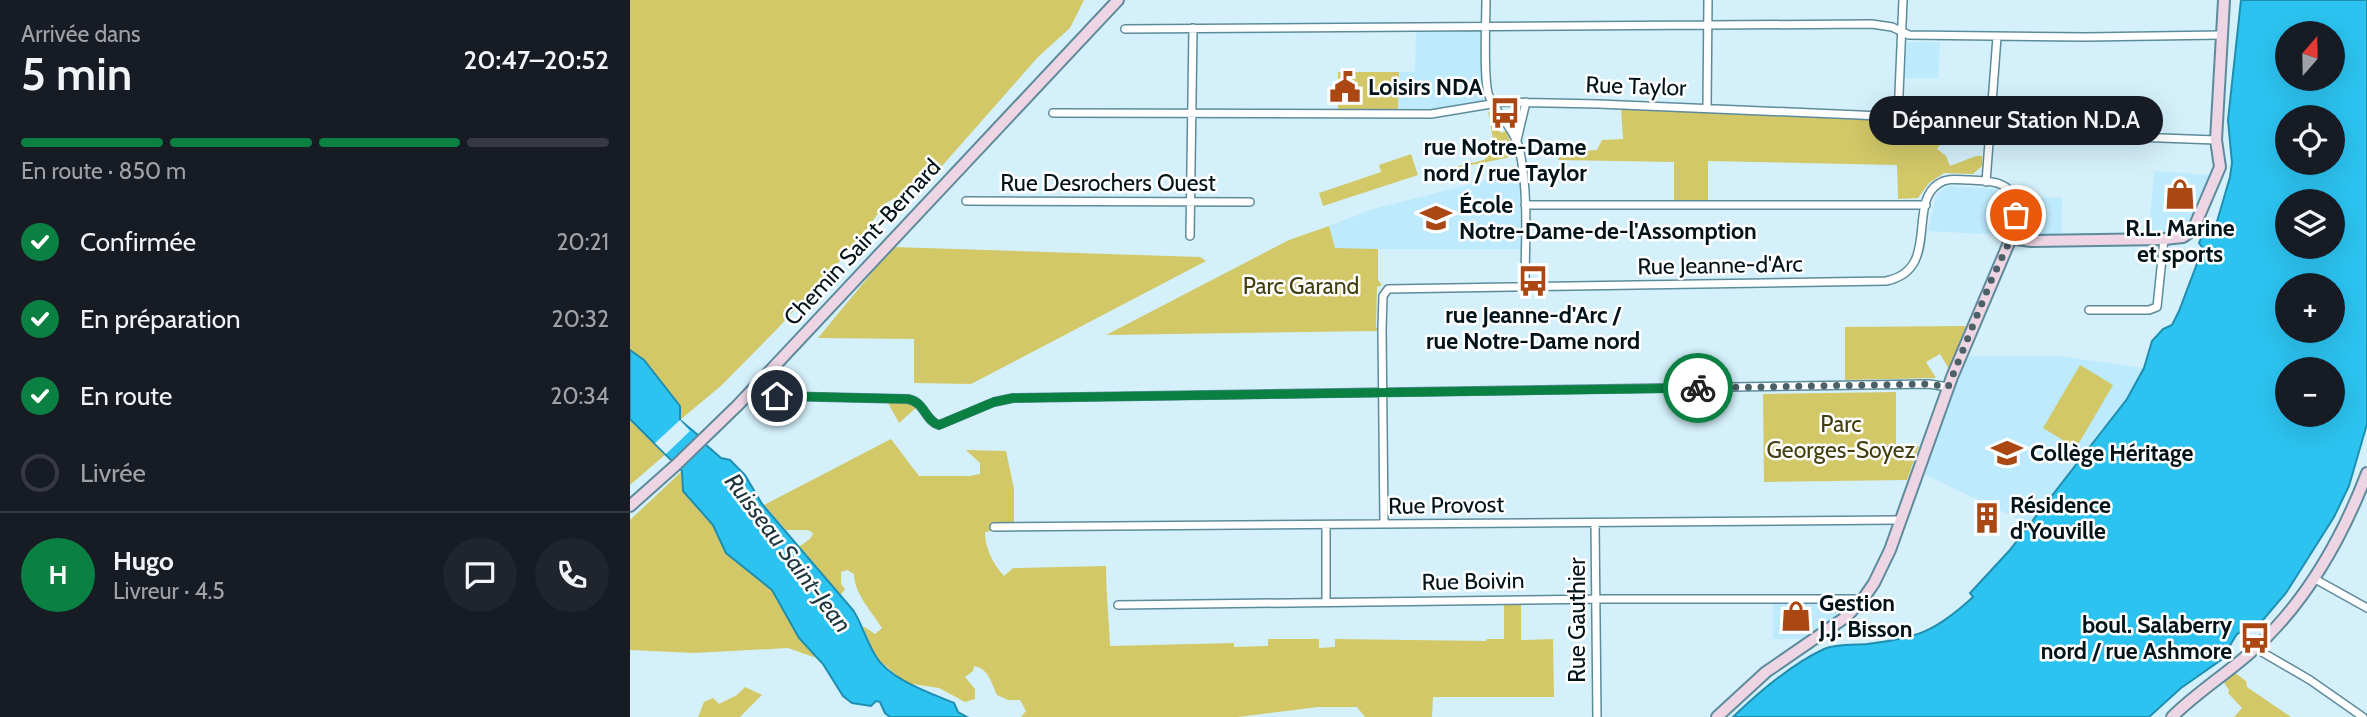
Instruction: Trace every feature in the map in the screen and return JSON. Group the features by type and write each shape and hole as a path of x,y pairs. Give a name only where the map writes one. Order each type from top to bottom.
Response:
{"street":[{"name":"Chemin Saint-Bernard","path":"630,506 701,442 787,353 1118,0"},
{"path":"1486,0 1488,94 1517,141 1523,171 1525,287"},
{"path":"1707,108 1708,0"},
{"path":"1898,117 1903,0"},
{"path":"2011,238 2031,241 2164,239 2183,237 2194,228 2220,167 2216,140 2224,0"},
{"path":"1125,29 1872,24 1892,27 1909,35 2221,36"},
{"path":"1190,236 1193,28"},
{"path":"1986,182 1997,37"},
{"path":"1517,141 1526,103"},
{"name":"Rue Taylor","path":"1053,113 1432,114 1494,104 1526,103 1898,117 1913,122 1984,127 1999,132 2216,140"},
{"path":"1525,205 1926,205 1931,190 1942,181 1956,180 2002,185 2012,195 2016,215 2011,238 1948,387 1884,564 1863,599 1846,617 1766,672 1717,717"},
{"name":"Rue Desrochers Ouest","path":"966,201 1250,202"},
{"name":"Rue Jeanne-d'Arc","path":"1382,393 1383,301 1386,291 1395,288 1886,282 1902,276 1913,266 1926,205"},
{"path":"2089,310 2149,310 2157,307 2164,239"},
{"path":"777,396 908,399 919,403 933,424 939,425 994,402 1013,398 1909,385 1948,387"},
{"path":"1382,393 1384,524"},
{"path":"2172,717 2255,648 2292,609 2315,579 2363,496 2367,473"},
{"name":"Rue Provost","path":"993,527 1899,520"},
{"name":"Rue Gauthier","path":"1595,523 1597,717"},
{"path":"1326,526 1326,602"},
{"path":"2315,579 2367,608"},
{"path":"1828,599 1840,604 1846,617"},
{"name":"Rue Boivin","path":"1118,605 1863,599"},
{"path":"2255,648 2310,680 2363,717"}],"shaded area":[{"path":"1416,30 1480,32 1483,102 1445,109 1398,110 1399,72 1415,72"},
{"path":"1907,42 1940,42 1938,78 1904,78"},
{"path":"2216,169 2186,230 2175,233 2149,233 2154,171 2211,175"},
{"name":"École Notre-Dame-de-l'Assomption","path":"1519,172 1521,249 1335,249 1329,226 1373,209"},
{"path":"1949,186 1994,189 2002,193 2007,200 2009,212 2005,235 1928,231 1936,196"},
{"path":"2028,197 2062,198 2061,237 2031,236 2023,232 2019,201"},
{"name":"Collège Héritage","path":"1967,356 2058,356 2144,368 2127,399 2029,524 1921,473"},
{"path":"1773,602 1828,603 1834,606 1838,613 1833,621 1801,642 1799,639 1773,639"}],"green space":[{"path":"630,0 1084,0 1070,28 1038,57 934,175 886,203 853,247 777,329 722,385 680,420 644,360 630,350"},
{"path":"1338,72 1399,72 1398,110 1338,110"},
{"path":"1621,108 1896,121 1912,127 1938,127 1938,141 1971,142 1941,144 1937,149 1946,156 1950,166 1982,156 1982,166 1973,174 1944,173 1929,183 1918,198 1898,199 1897,165 1708,161 1708,201 1674,201 1674,162 1558,160 1562,153 1597,150 1602,140 1623,139"},
{"path":"1488,111 1495,115 1502,125 1499,130 1501,133 1506,131 1516,156 1422,175 1484,160 1495,150"},
{"path":"1411,154 1418,175 1323,206 1319,193 1381,172 1379,165"},
{"name":"Parc Garand","path":"1329,226 1335,248 1378,249 1378,280 1382,285 1377,287 1376,327 1379,331 1106,335 1289,240"},
{"path":"893,247 1200,257 1206,261 971,384 914,383 914,339 818,338"},
{"name":"Parc Georges-Soyez","path":"1966,326 1949,369 1940,354 1926,362 1936,378 1845,380 1845,327"},
{"path":"2080,365 2113,385 2076,448 2043,428"},
{"name":"Parc Georges-Soyez","path":"1896,392 1896,446 1919,446 1907,480 1764,482 1763,394"},
{"path":"887,401 907,403 917,407 899,423"},
{"path":"630,419 666,454 630,485"},
{"path":"891,439 919,476 980,474 980,463 966,450 1006,451 1014,489 1014,523 991,523 991,531 985,532 986,544 993,561 1004,576 1013,568 1106,566 1110,646 1234,643 1234,647 1268,646 1268,639 1319,639 1319,648 1335,647 1335,639 1486,641 1504,639 1504,605 1521,605 1521,640 1553,639 1554,697 1433,697 1432,717 1365,717 1357,707 1318,707 1238,717 1021,717 1026,711 1020,700 1008,700 997,695 986,673 974,666 973,671 965,677 975,689 975,699 965,702 939,688 906,683 875,657 863,626 875,634 882,628 860,595 854,574 847,570 841,572 841,584 845,589 840,596 799,547 811,538 813,533 808,530 786,530 764,505"},
{"path":"682,471 700,512 713,525 726,553 772,590 799,638 816,658 788,648 694,653 630,650 630,520"},
{"path":"2235,673 2246,681 2247,687 2291,717 2234,717 2242,708 2228,693 2223,681"},
{"path":"745,687 762,695 740,717 698,717 704,702 713,698 719,704 737,695"}],"water":[{"path":"2241,0 2367,0 2367,424 2349,486 2334,517 2286,593 2263,620 2237,634 2221,660 2181,688 2149,717 1733,717 1776,679 1828,647 1884,642 1912,636 1936,626 1973,597 1970,593 2009,551 2127,399 2144,368 2152,341 2163,329 2172,325 2201,253 2202,247 2199,243 2202,236 2216,225 2232,163 2228,120"},
{"name":"Ruisseau Saint-Jean","path":"630,350 644,360 680,406 680,420 721,458 730,460 745,475 762,504 853,610 881,664 910,684 954,703 958,712 967,717 890,717 880,702 876,701 871,706 852,703 843,696 823,664 799,638 772,590 726,553 713,525 683,491 682,471 630,419"}],"pier":[{"path":"680,420 690,431 666,454 655,443"}],"way so far":[{"path":"1698,388 1929,384 1948,387 2011,238 2016,215"}],"place":[{"name":"Loisirs NDA","path":"1345,87"},
{"name":"rue Notre-Dame nord / rue Taylor","path":"1505,113"},
{"name":"R.L. Marine et sports","path":"2180,194"},
{"name":"Dépanneur Station N.D.A","path":"2016,215"},
{"name":"École Notre-Dame-de-l'Assomption","path":"1436,218"},
{"name":"rue Jeanne-d'Arc / rue Notre-Dame nord","path":"1533,281"},
{"name":"Collège Héritage","path":"2007,453"},
{"name":"Résidence d'Youville","path":"1987,518"},
{"name":"Gestion J.J. Bisson","path":"1796,616"},
{"name":"boul. Salaberry nord / rue Ashmore","path":"2255,638"}],"route":[{"path":"777,396 915,400 933,424 939,425 994,402 1013,398 1698,388"}]}
